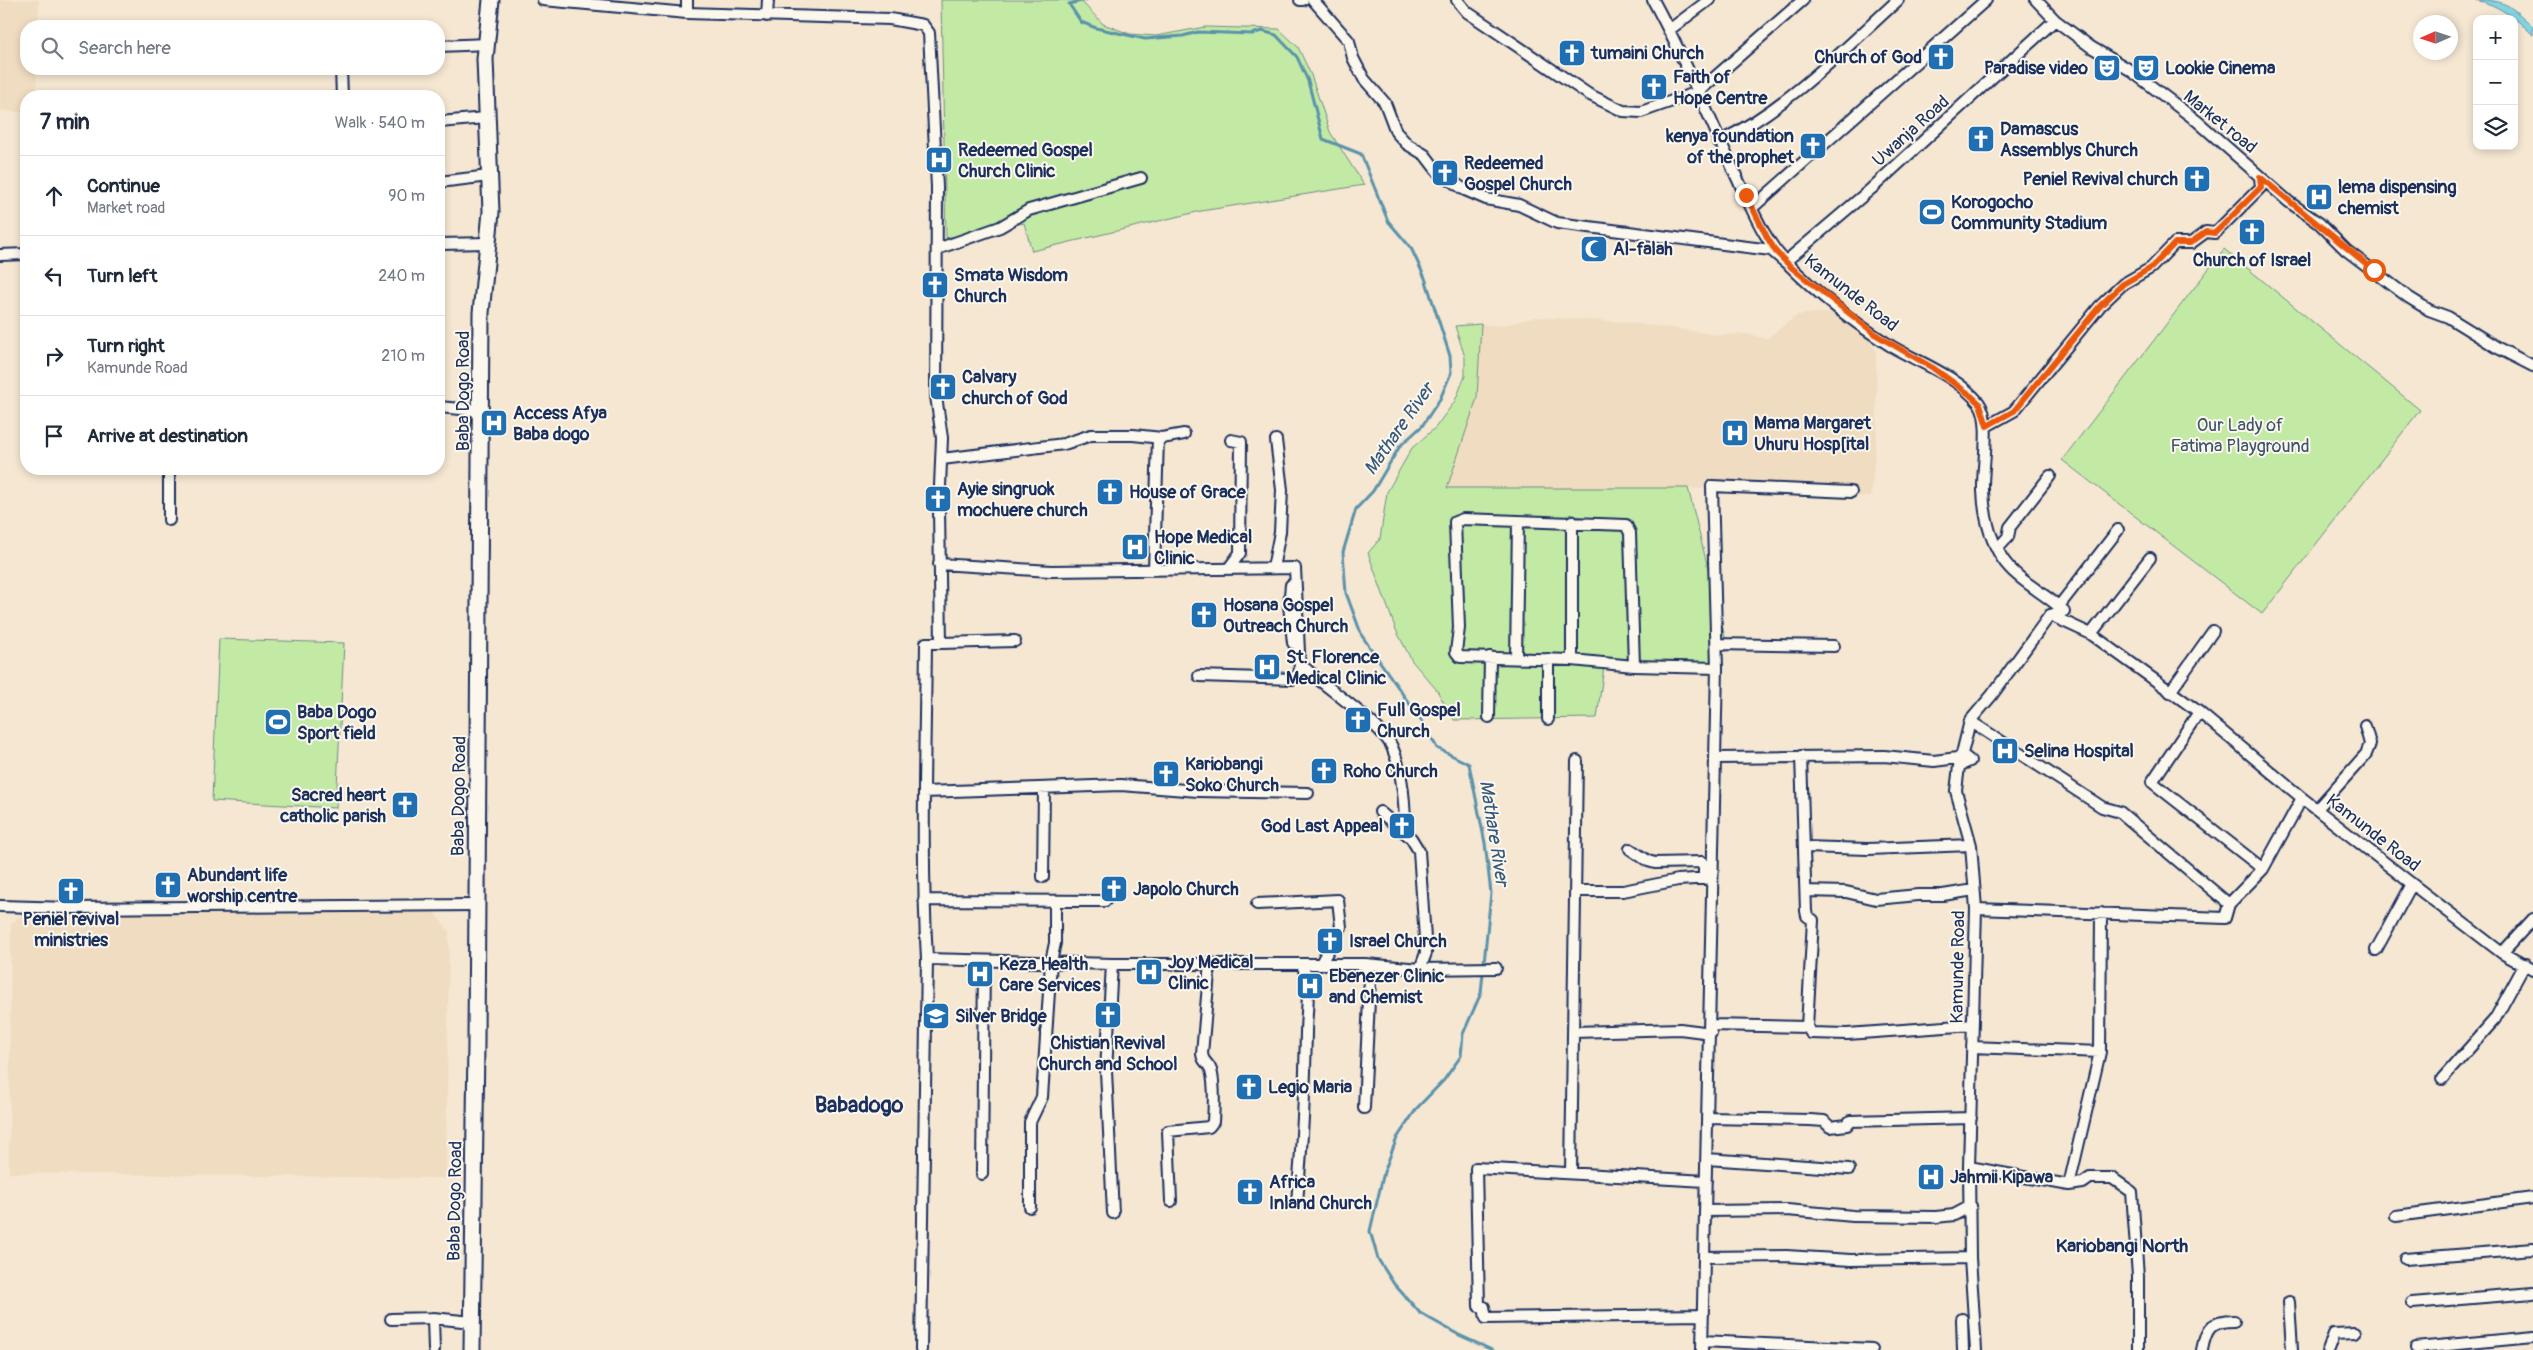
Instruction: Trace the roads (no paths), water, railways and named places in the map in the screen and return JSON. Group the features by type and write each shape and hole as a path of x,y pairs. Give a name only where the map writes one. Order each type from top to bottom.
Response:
{"street":[{"name":"Baba Dogo Road","path":"472,1350 482,411 481,313 491,212 485,59 491,0"},
{"path":"543,0 687,13 890,19 923,25 930,33 937,249 936,396 942,438 939,564 941,643"},
{"path":"687,0 687,13"},
{"path":"767,16 768,0"},
{"path":"1313,0 1349,41 1352,58 1364,79 1385,103 1396,132 1407,144 1425,155 1438,172 1465,190 1486,199 1520,205 1557,223 1771,250 1785,262"},
{"path":"1457,0 1467,12 1574,85 1608,105 1623,111 1641,112 1704,89 1803,0"},
{"name":"Kamunde Road","path":"1653,0 1669,30 1752,208 1767,237 1785,262 1837,306 1878,336 1933,368 1962,388 1980,404 1987,426 1983,450 1984,504 1997,549 2008,566 2064,611 2050,615 1992,695 1970,720 1959,766 1956,791 1971,845 1976,909 1969,1167 1970,1258 1976,1350"},
{"path":"1669,30 1709,0"},
{"path":"1720,142 1752,125 1778,107 1805,85 1898,0"},
{"path":"1752,208 1986,0"},
{"name":"Market road","path":"2036,0 2055,20 2091,47 2130,70 2198,121 2289,202 2319,223 2346,250 2413,301 2448,317 2505,352 2533,366"},
{"name":"Uwanja Road","path":"1785,262 1871,189 2055,20"},
{"path":"445,46 488,44"},
{"path":"341,75 342,90"},
{"path":"445,121 486,118"},
{"path":"445,181 489,176"},
{"path":"1987,426 2014,411 2074,335 2123,284 2151,268 2175,243 2190,243 2206,232 2215,233 2261,187 2260,177"},
{"path":"937,249 1000,228 1029,210 1141,178"},
{"path":"445,244 488,243"},
{"path":"0,255 20,254"},
{"path":"445,408 482,411"},
{"path":"942,459 1064,444 1091,435 1133,435 1158,438 1184,434"},
{"path":"1154,570 1158,438"},
{"path":"1229,568 1240,554 1241,442 1231,440"},
{"path":"1273,568 1280,532 1282,490 1276,440"},
{"path":"169,475 169,520"},
{"path":"1997,549 2008,537 2010,526 2050,476"},
{"path":"1851,492 1712,486 1717,644 1717,758 1708,879 1711,1029 1702,1346 1872,1349"},
{"path":"1634,666 1629,530 1626,525 1572,521 1518,522 1463,519 1458,519 1455,522 1459,628 1456,652 1460,657 1572,660 1634,666 1717,668"},
{"path":"1572,521 1572,660"},
{"path":"1516,658 1518,522"},
{"path":"2059,606 2118,530"},
{"path":"2091,634 2150,558"},
{"path":"939,564 1051,571 1295,568 1303,671"},
{"path":"1291,585 1290,618 1303,671 1381,733 1392,746 1405,806 1405,831"},
{"name":"Kamunde Road","path":"2050,615 2091,634 2200,712 2302,798 2412,884 2502,953 2529,967"},
{"path":"2170,692 2213,631"},
{"path":"921,1350 927,960 924,900 926,643 1014,642"},
{"path":"1717,644 1834,646"},
{"path":"1489,717 1490,657"},
{"path":"1548,659 1548,719"},
{"path":"1199,676 1293,679 1303,671"},
{"path":"2200,712 2152,782 2262,869"},
{"path":"1970,720 2102,807 2120,812 2229,904"},
{"path":"2317,810 2366,754 2370,744 2365,726"},
{"path":"1801,756 1806,914 1813,920 1807,1030 1811,1032 1847,1034 1974,1025"},
{"path":"1717,758 1884,756 1934,761 1962,757 1970,761 1959,766"},
{"path":"1571,1173 1577,761"},
{"path":"924,792 1121,785 1198,791 1308,793"},
{"path":"1043,877 1044,788"},
{"path":"1976,909 2225,918 2229,904 2262,869 2302,798"},
{"path":"1380,812 1411,838 1419,851 1426,953 1420,969"},
{"path":"1805,848 1971,845"},
{"path":"1630,848 1648,861 1655,863 1702,862 1708,879"},
{"path":"1575,891 1623,891 1678,880 1708,879"},
{"path":"2376,950 2412,884"},
{"path":"1806,891 1846,892 1876,899 1943,895 1974,890"},
{"path":"924,900 1105,901"},
{"path":"1257,904 1338,900 1341,927 1320,965"},
{"path":"1030,1207 1030,1122 1042,1097 1051,962 1055,943 1055,901"},
{"path":"0,906 70,908 477,905"},
{"path":"2069,1185 2100,1052 2101,913"},
{"path":"2502,953 2533,919"},
{"path":"927,960 1112,964 1210,962 1302,965 1365,964 1420,969 1494,968"},
{"path":"982,1174 984,960"},
{"path":"1171,1200 1168,1131 1208,1126 1213,1122 1211,1070 1203,1061 1202,1054 1210,962"},
{"path":"1112,964 1106,1071 1113,1213"},
{"path":"1364,1108 1370,978 1365,964"},
{"path":"1297,1203 1306,1098 1308,996 1307,974 1302,965"},
{"path":"2442,1078 2495,1019 2529,967"},
{"path":"1574,1032 1807,1027"},
{"path":"1972,1047 2100,1052"},
{"path":"1708,1118 1824,1121 1830,1127 1847,1126 1850,1122 1971,1118"},
{"path":"1707,1159 1849,1169"},
{"path":"1969,1167 2069,1185 2083,1183 2090,1178 2112,1178 2132,1192 2138,1276 2138,1350"},
{"path":"1703,1315 1486,1318 1484,1307 1479,1306 1476,1168 1706,1181"},
{"path":"2396,1216 2533,1198"},
{"path":"1705,1211 1787,1210 1853,1216 1936,1217 1954,1215 1970,1206"},
{"path":"2405,1259 2533,1249"},
{"path":"1704,1257 1786,1256 1851,1260 1970,1258"},
{"path":"2412,1303 2533,1293"},
{"path":"2289,1302 2292,1350"},
{"path":"391,1319 433,1318 472,1322"},
{"path":"433,1318 434,1350"},
{"path":"1962,1319 1963,1350"},
{"path":"2202,1350 2205,1333 2210,1326 2224,1321 2234,1321"},
{"path":"2328,1350 2334,1334 2355,1333"},
{"path":"2416,1348 2533,1337"}],"water":[{"path":"2476,0 2495,1 2513,9 2533,26 2533,35 2518,21 2518,15 2510,15"}],"waterway":[{"name":"Mathare River","path":"1086,0 1069,4 1081,22 1096,28 1145,39 1183,36 1198,32 1252,34 1262,31 1276,35 1297,57 1308,81 1323,139 1361,154 1388,221 1411,248 1425,278 1450,356 1451,373 1440,399 1422,426 1400,446 1373,491 1356,509 1343,552 1346,593 1362,636 1425,726 1437,748 1469,764 1485,843 1491,893 1481,993 1463,1034 1461,1056 1444,1080 1417,1108 1397,1138 1384,1172 1370,1231 1378,1259 1394,1284 1420,1313 1459,1335 1492,1350"}],"place":[{"name":"tumaini Church","path":"1572,53"},
{"name":"Church of God","path":"1941,57"},
{"name":"Paradise video","path":"2107,68"},
{"name":"Lookie Cinema","path":"2146,68"},
{"name":"Faith of Hope Centre","path":"1654,87"},
{"name":"Damascus Assemblys Church","path":"1981,139"},
{"name":"kenya foundation of the prophet","path":"1813,146"},
{"name":"Redeemed Gospel Church Clinic","path":"939,160"},
{"name":"Redeemed Gospel Church","path":"1445,173"},
{"name":"Peniel Revival church","path":"2197,179"},
{"name":"lema dispensing chemist","path":"2319,197"},
{"name":"Korogocho Community Stadium","path":"1932,212"},
{"name":"Church of Israel","path":"2252,232"},
{"name":"Al-falah","path":"1594,249"},
{"name":"Smata Wisdom Church","path":"935,285"},
{"name":"Calvary church of God","path":"943,387"},
{"name":"Access Afya Baba dogo","path":"494,423"},
{"name":"Mama Margaret Uhuru Hosp[ital","path":"1735,433"},
{"name":"House of Grace","path":"1110,492"},
{"name":"Ayie singruok mochuere church","path":"938,499"},
{"name":"Hope Medical Clinic","path":"1135,547"},
{"name":"Hosana Gospel Outreach Church","path":"1204,615"},
{"name":"St. Florence Medical Clinic","path":"1267,667"},
{"name":"Full Gospel Church","path":"1358,720"},
{"name":"Baba Dogo Sport field","path":"278,722"},
{"name":"Selina Hospital","path":"2005,751"},
{"name":"Roho Church","path":"1324,771"},
{"name":"Kariobangi Soko Church","path":"1166,774"},
{"name":"Sacred heart catholic parish","path":"405,805"},
{"name":"God Last Appeal","path":"1402,826"},
{"name":"Abundant life worship centre","path":"168,885"},
{"name":"Japolo Church","path":"1114,889"},
{"name":"Peniel revival ministries","path":"71,891"},
{"name":"Israel Church","path":"1330,941"},
{"name":"Joy Medical Clinic","path":"1149,972"},
{"name":"Keza Health Care Services","path":"980,974"},
{"name":"Ebenezer Clinic and Chemist","path":"1310,986"},
{"name":"Chistian Revival Church and School","path":"1108,1015"},
{"name":"Silver Bridge","path":"936,1016"},
{"name":"Legio Maria","path":"1249,1087"},
{"name":"Jahmii Kipawa","path":"1931,1177"},
{"name":"Africa Inland Church","path":"1250,1192"}],"district":[{"name":"Babadogo","path":"859,1105"},
{"name":"Kariobangi North","path":"2122,1246"}],"park label":[{"name":"Our Lady of Fatima Playground","path":"2240,435"}]}
